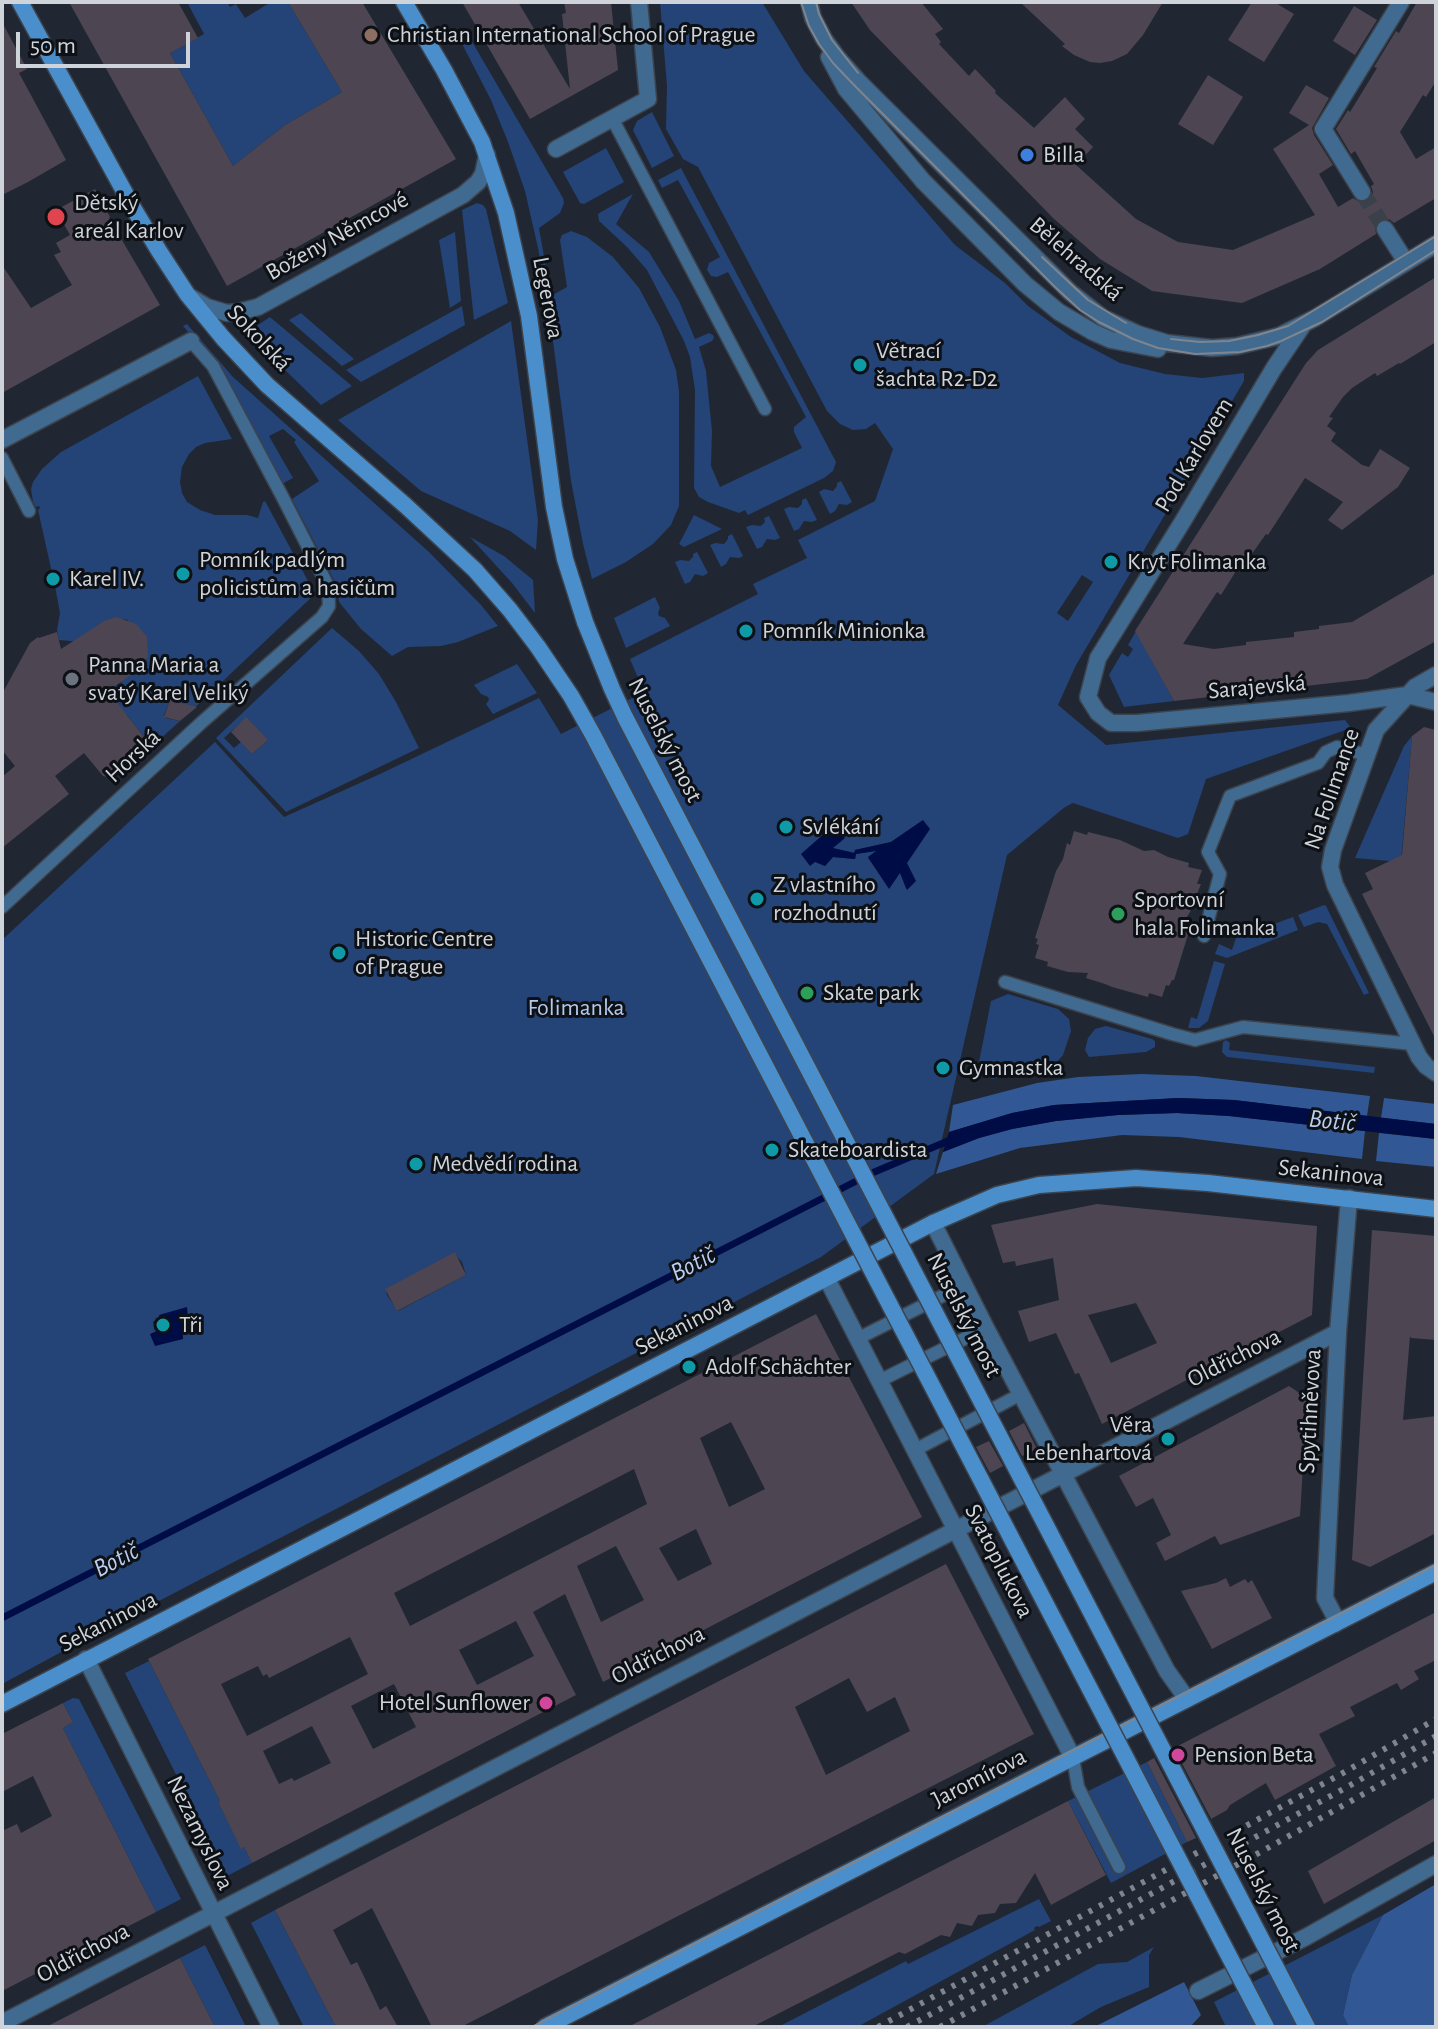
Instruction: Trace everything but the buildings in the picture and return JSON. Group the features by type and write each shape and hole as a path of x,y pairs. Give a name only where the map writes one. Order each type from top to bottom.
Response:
{"main road":[{"name":"Sokolská","path":"20,2 135,211 187,294 267,385 475,570 510,610 571,696 1266,2027"},
{"name":"Legerova","path":"404,2 478,133 506,213 533,347 554,507 565,559 585,622"},
{"name":"Nuselský most","path":"585,622 625,717 1307,2027"},
{"name":"Sekaninova","path":"2,1704 979,1202 1039,1185 1136,1178 1208,1183 1436,1209"},
{"name":"Jaromírova","path":"545,2027 1436,1572"}],"street":[{"path":"556,149 648,99 639,2"},
{"path":"1362,192 1323,129 1401,2"},
{"path":"811,10 846,89 928,186 1040,298 1111,340 1154,349 1212,348"},
{"name":"Bělehradská","path":"811,10 829,48 853,75 1054,277 1083,303 1114,323 1153,340 1212,348 1254,343 1279,336 1303,325 1436,244"},
{"name":"Boženy Němcové","path":"187,294 217,311 238,312 258,307 463,195 483,174 487,155"},
{"path":"1385,229 1406,262"},
{"name":"Pod Karlovem","path":"1088,697 1098,658 1303,325"},
{"path":"2,440 191,341"},
{"name":"Sarajevská","path":"1088,697 1098,713 1111,723 1137,723 1407,695 1436,675"},
{"path":"1407,695 1436,702"},
{"name":"Na Folimance","path":"1407,695 1376,730 1333,850 1330,867 1335,885 1413,1044 1426,1066 1436,1073"},
{"name":"Spytihněvova","path":"1335,1624 1335,1617 1325,1598 1338,1332 1349,1198"},
{"path":"933,1223 1167,1671 1187,1699"},
{"name":"Svatoplukova","path":"827,1279 1073,1758"},
{"name":"Oldřichova","path":"2,2023 1338,1332"},
{"name":"Nezamyslova","path":"86,1659 271,2027"},
{"path":"1198,1991 1306,1937 1436,1864"}],"lane":[{"path":"612,118 765,409"},
{"name":"Horská","path":"2,907 201,723 322,617 329,606 328,586 282,496 213,366 191,341"},
{"path":"2,458 29,511"},
{"path":"1204,936 1220,874 1208,852 1230,796 1318,763 1326,752 1337,747 1367,755"},
{"path":"1005,982 1195,1040 1243,1027 1413,1044"},
{"path":"857,1339 964,1285"},
{"path":"879,1381 986,1328"},
{"path":"915,1450 1021,1394"},
{"name":"Svatoplukova","path":"1073,1758 1078,1787 1119,1867"}],"green space":[{"path":"187,2 227,2 230,7 236,4 245,18 271,2 288,2 342,92 285,125 233,166 170,53 204,34"},
{"name":"Folimanka","path":"660,2 762,2 804,71 955,245 1005,283 1028,306 1071,337 1120,363 1165,374 1202,378 1244,373 1244,381 1076,665 1058,705 1106,745 1345,720 1351,728 1206,779 1188,834 1178,838 1073,803 1007,855 934,1174 821,1257 2,1684 2,940 215,742 284,817 539,698 561,734 644,692 630,659 758,594 753,584 807,558 798,540 875,501 893,449 875,423 866,429 853,430 840,424 827,411 698,167 683,159 666,129 667,86","holes":["1082,575 1093,582 1068,621 1057,613","922,821 907,863 906,889 900,872 889,888 868,858 879,850 856,854 855,859 833,857 825,866 815,861 832,848 855,853 855,850 891,842","454,1253 462,1262 466,1275 398,1311 386,1289"]},
{"path":"467,33 563,198 560,213 539,228 551,296 567,287 560,240 562,235 571,231 587,237 613,257 639,288 660,327 676,370 679,391 679,506 671,525 653,544 592,579 571,481 548,302 525,191 491,100 459,38"},
{"path":"652,112 674,156 652,168 633,130 637,121"},
{"path":"606,148 624,182 584,204 580,203 563,172"},
{"path":"681,168 836,462 833,471 824,478 748,515 745,510 739,513 708,502 699,497 694,488 695,390 690,357 647,270 599,221 598,214 633,194 616,224 649,252 679,301 695,339 709,333 713,335 712,341 699,347 706,371 712,431 711,466 720,487 802,448 794,427 806,417 728,272 717,277 711,276 707,270 709,263 720,257 678,180 662,188 658,180"},
{"path":"477,203 486,209 508,303 474,320 462,210"},
{"path":"455,232 461,301 450,308 439,240"},
{"path":"462,306 465,325 361,382 346,370"},
{"path":"301,313 354,359 342,366 289,320"},
{"path":"270,317 352,386 321,405 254,334 255,327"},
{"path":"511,321 538,520 536,550 510,531 421,491 338,420"},
{"path":"187,324 233,377 429,552 498,626 458,642 408,647 392,656 361,629 339,602 337,586 292,499 319,481 294,442 296,440 283,429 269,436 293,478 282,484 220,368 183,326"},
{"path":"198,376 232,439 205,443 189,454 182,467 182,493 187,502 215,515 258,518 265,501 315,594 188,714 185,704 171,701 164,715 180,721 147,751 144,737 127,715 111,707 114,683 117,686 122,682 117,676 129,676 145,662 126,628 128,620 123,619 81,642 59,640 60,613 55,586 40,508 33,502 31,489 42,469 61,452"},
{"path":"841,481 852,502 839,504 830,514 819,492 824,489 833,491"},
{"path":"806,498 817,520 804,521 794,531 784,509 798,508"},
{"path":"694,515 722,529 684,547 679,544"},
{"path":"769,516 780,538 767,539 757,549 746,527 761,526 764,518"},
{"path":"732,534 743,556 730,557 721,567 710,545 724,544"},
{"path":"470,537 504,556 533,580 535,613 512,583"},
{"path":"697,552 708,573 703,576 695,574 685,584 675,562 689,561"},
{"path":"655,597 660,608 659,616 665,618 670,626 626,648 614,618"},
{"path":"332,628 359,651 379,674 419,748 286,812 216,738","holes":["246,718 267,741 252,754 241,742 234,748 224,738"]},
{"path":"1136,631 1174,701 1124,707 1109,675 1122,653 1128,657 1133,649 1128,645"},
{"path":"517,664 537,693 493,714 486,704 488,697 474,685"},
{"path":"1412,736 1401,862 1355,858 1404,746"},
{"path":"1324,905 1369,993 1364,995 1327,924 1318,922 1304,927 1298,915"},
{"path":"1293,917 1298,930 1227,958 1215,954 1219,944 1232,950 1236,938"},
{"path":"1214,961 1225,964 1208,1021 1199,1028 1188,1028 1191,1017 1197,1019"},
{"path":"1008,994 1058,1009 1069,1019 1071,1031 1063,1055 1056,1063 992,1079 982,1073 979,1062 991,1001"},
{"path":"1106,1026 1152,1039 1155,1047 1146,1052 1089,1057 1085,1050 1088,1038 1095,1029"},
{"path":"1226,1040 1230,1043 1229,1050 1375,1067 1374,1073 1227,1057 1222,1052"},
{"path":"149,1661 241,1848 244,1847 252,1863 227,1876 125,1673"},
{"path":"73,1698 79,1699 181,1899 156,1912 63,1728 73,1722 63,1703"},
{"path":"1147,1762 1187,1842 1111,1883 1068,1801"},
{"path":"1039,1899 1051,1921 857,2027 778,2027 906,1961 908,1964"},
{"path":"275,1910 335,2025 333,2027 304,2027 251,1923"},
{"path":"1383,1915 1352,1975 1343,2015 1349,2027 1226,2027 1214,2002"},
{"path":"205,1945 246,2027 215,2027 180,1958"},
{"path":"1154,1947 1149,1955 1149,1987 1101,2007 1067,2027 982,2027 1098,1964 1127,1962"}],"shaded area":[{"path":"1141,1074 1196,1076 1370,1096 1367,1116 1234,1100 1178,1098 1054,1105 1012,1113 949,1132 953,1105 1037,1083 1078,1077"},
{"path":"1384,1098 1436,1104 1436,1124 1381,1118"},
{"path":"1177,1113 1365,1131 1362,1159 1179,1137 1122,1135 1020,1148 936,1174 943,1152 1012,1129 1056,1121"},
{"path":"1379,1133 1436,1139 1436,1167 1376,1161"},
{"path":"1436,1884 1436,2027 1349,2027 1343,2015 1352,1975 1383,1915"},
{"path":"1184,1982 1201,2015 1190,2027 1094,2027"}],"water":[{"path":"923,820 930,829 907,863 916,881 907,890 900,873 889,889 868,857 876,851 856,854 855,859 833,857 825,866 815,862 810,866 801,854 834,825 845,838 833,848 854,853 855,850 891,842"},
{"path":"1178,1098 1234,1100 1436,1124 1436,1139 1177,1113 1056,1121 979,1138 943,1152 949,1132 1012,1113 1054,1105"},
{"path":"187,1307 188,1317 182,1319 183,1339 155,1346 150,1334 157,1331 153,1322 161,1320 159,1315"}],"waterway":[{"name":"Botič","path":"2,1618 872,1173 955,1138"}],"tunnel":[{"path":"1362,192 1385,229"}],"tram line":[{"path":"801,2 819,44 854,85 1080,310 1133,339 1158,348 1195,354 1240,352 1267,346 1322,322 1436,250"},
{"path":"816,2 832,40 858,73"},
{"path":"1171,339 1229,341 1288,326 1436,236"},
{"path":"1042,257 1088,300 1126,323"},
{"path":"532,2027 1436,1565"}],"railway":[{"path":"878,2027 1436,1719"},
{"path":"907,2027 1436,1736"},
{"path":"940,2027 1436,1753"}],"place":[{"name":"Christian International School of Prague","path":"371,35"},
{"name":"Billa","path":"1027,155"},
{"name":"Dětský areál Karlov","path":"56,217"},
{"name":"Větrací šachta R2-D2","path":"860,365"},
{"name":"Kryt Folimanka","path":"1111,562"},
{"name":"Pomník padlým policistům a hasičům","path":"183,574"},
{"name":"Karel IV.","path":"53,579"},
{"name":"Pomník Minionka","path":"746,631"},
{"name":"Panna Maria a svatý Karel Veliký","path":"72,679"},
{"name":"Svlékání","path":"786,827"},
{"name":"Z vlastního rozhodnutí","path":"757,899"},
{"name":"Sportovní hala Folimanka","path":"1118,914"},
{"name":"Historic Centre of Prague","path":"339,953"},
{"name":"Skate park","path":"807,993"},
{"name":"Gymnastka","path":"943,1068"},
{"name":"Skateboardista","path":"772,1150"},
{"name":"Medvědí rodina","path":"416,1164"},
{"name":"Tři","path":"163,1325"},
{"name":"Adolf Schӓchter","path":"689,1367"},
{"name":"Věra Lebenhartová","path":"1168,1439"},
{"name":"Hotel Sunflower","path":"546,1703"},
{"name":"Pension Beta","path":"1178,1755"}]}
